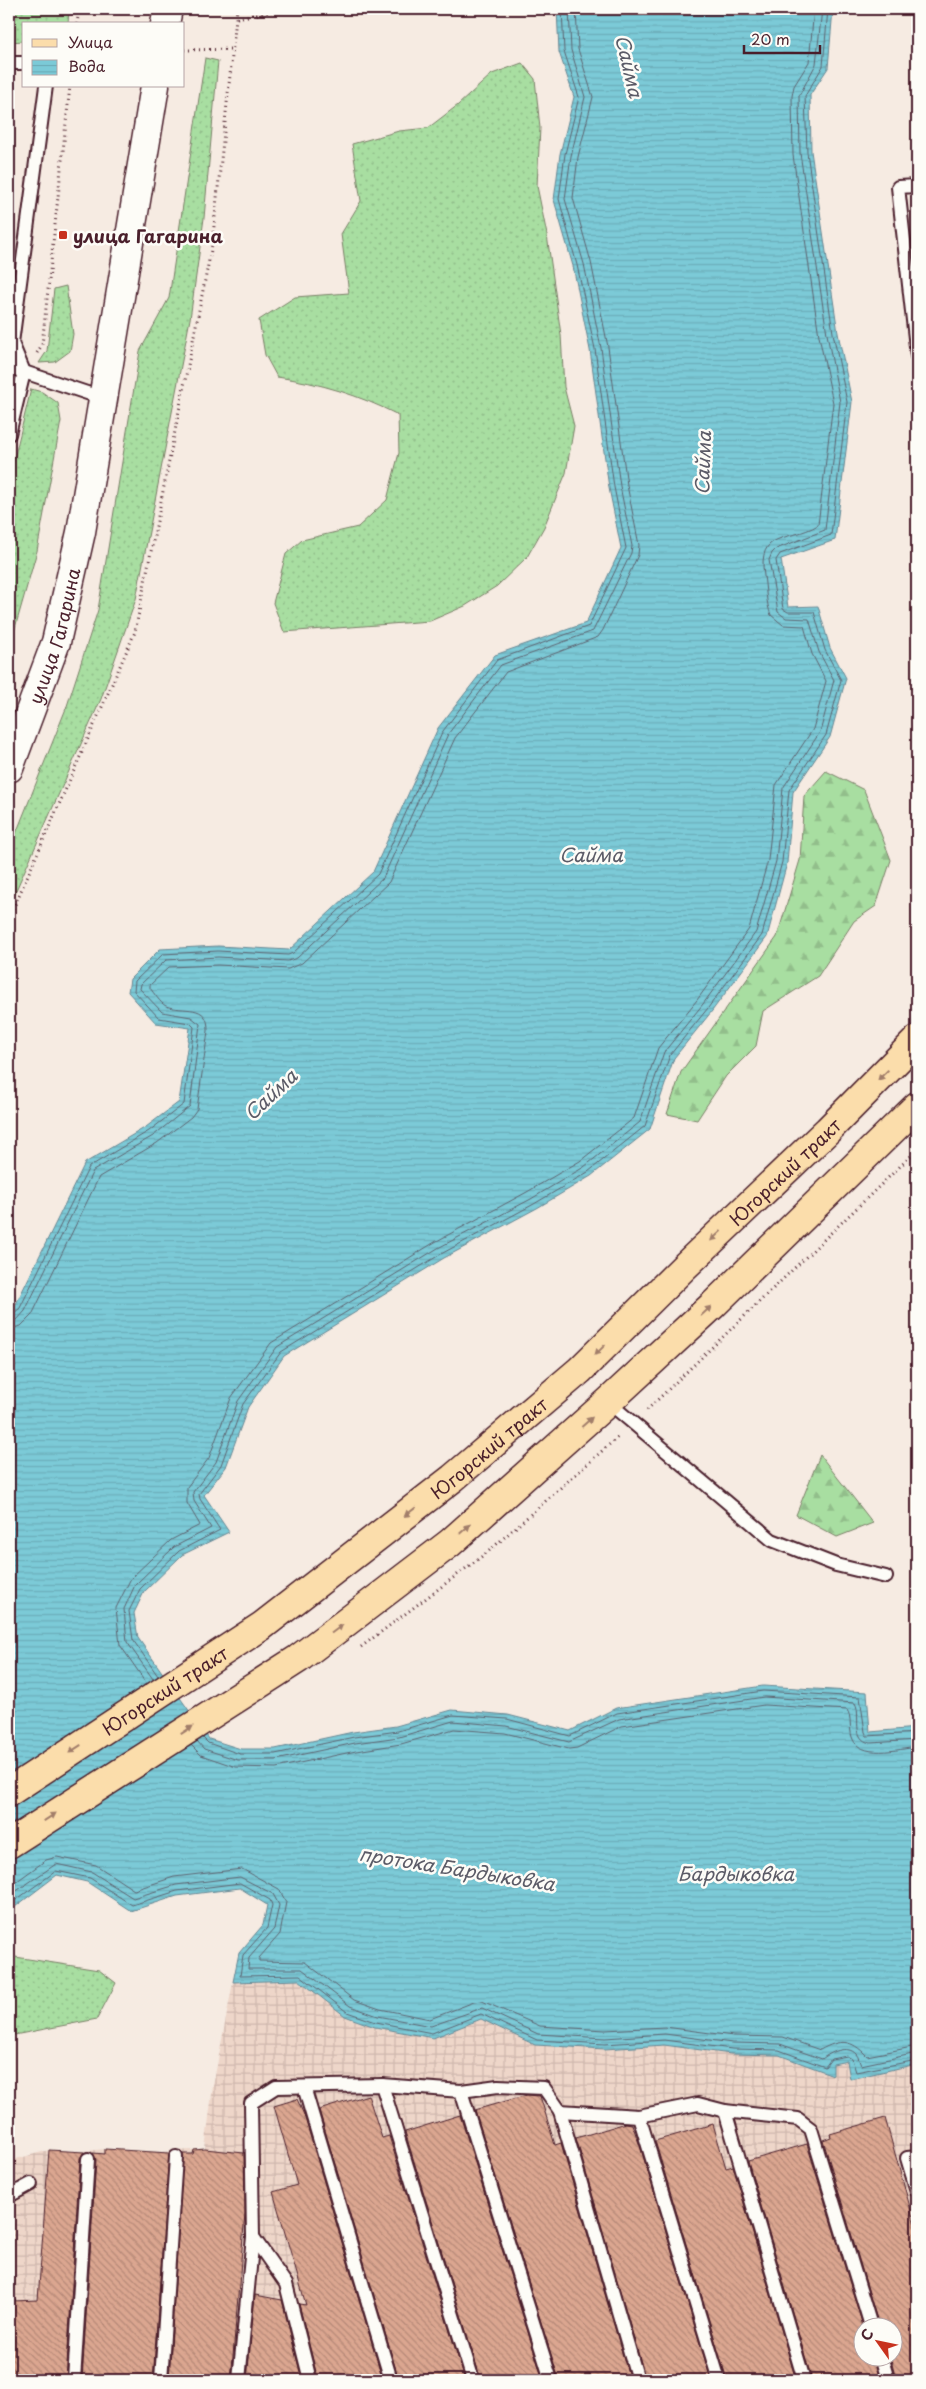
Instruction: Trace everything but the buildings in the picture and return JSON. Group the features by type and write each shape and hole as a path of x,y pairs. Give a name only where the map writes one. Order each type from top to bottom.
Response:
{"main road":[{"path":"166,22 168,9"},
{"name":"улица Гагарина","path":"12,753 56,642 81,532 102,398 156,88"},
{"name":"Югорский тракт","path":"9,1792 262,1626 453,1478 580,1370 684,1267 828,1130 917,1040"},
{"path":"9,1844 298,1659 450,1543 713,1305 917,1106"}],"lane":[{"path":"9,63 22,63"},
{"path":"9,434 24,372 12,343 46,88"},
{"path":"917,186 898,187 917,356"},
{"path":"9,367 102,398"},
{"path":"608,1402 772,1540 836,1565 886,1577"},
{"path":"382,2085 473,2380"},
{"path":"239,2380 253,2237 251,2103 276,2087 382,2085 461,2091 498,2086 544,2088 560,2111 638,2380"},
{"path":"304,2087 390,2380"},
{"path":"461,2091 551,2380"},
{"path":"560,2111 639,2116 698,2104 725,2111 798,2119 811,2129 868,2316"},
{"path":"725,2111 804,2380"},
{"path":"639,2116 719,2380"},
{"path":"161,2380 176,2157"},
{"path":"917,2157 908,2158 917,2191"},
{"path":"74,2380 88,2159"},
{"path":"9,2196 31,2184"},
{"path":"253,2237 286,2284 310,2380"},
{"path":"884,2366 888,2380"}],"path":[{"path":"77,22 79,9"},
{"path":"9,918 135,632 212,246 237,9"},
{"path":"236,18 285,9"},
{"path":"185,50 234,49"},
{"path":"24,372 42,345 70,88"}],"shaded area":[{"path":"299,1980 345,2016 375,2027 433,2038 481,2019 535,2045 605,2049 664,2045 731,2054 779,2055 833,2075 833,2064 847,2061 850,2079 917,2064 917,2380 9,2380 9,2161 49,2150 76,2152 105,2149 162,2152 205,2149 213,2086 233,1982"}],"green space":[{"path":"69,9 68,22 22,22 22,41 9,42 9,10"},
{"path":"205,58 218,61 204,218 190,319 136,599 101,699 9,906 9,851 67,706 98,610 140,351 169,298"},
{"path":"522,63 535,79 540,128 537,186 547,235 561,335 564,387 574,426 566,473 544,527 527,557 497,586 465,606 430,621 284,632 273,603 286,554 302,540 358,527 387,500 399,453 398,415 369,401 339,391 277,377 265,355 259,320 295,297 349,293 341,234 361,201 352,144 399,131 428,128 458,105 492,74"},
{"path":"66,286 73,334 70,351 55,362 39,363 47,351 54,289"},
{"path":"31,389 42,392 58,403 61,421 37,551 9,649 9,480"},
{"path":"826,771 864,790 891,860 876,906 854,921 818,976 763,1011 756,1046 726,1076 697,1120 667,1114 681,1072 777,937 800,860 804,796"},
{"path":"820,1455 873,1523 837,1537 796,1515"},
{"path":"9,1956 99,1970 116,1983 97,2019 9,2036"}],"water":[{"path":"557,9 833,9 828,68 810,95 811,151 838,333 852,402 835,540 781,559 788,607 818,606 830,648 846,678 830,737 793,792 787,863 767,937 674,1058 650,1129 591,1176 537,1208 444,1258 284,1356 248,1407 226,1467 204,1495 229,1532 182,1555 144,1592 134,1613 138,1638 209,1739 241,1749 275,1749 353,1732 396,1726 452,1710 508,1715 570,1731 616,1708 763,1686 867,1692 870,1732 917,1728 917,2064 850,2079 847,2061 833,2064 833,2075 779,2055 731,2054 664,2045 605,2049 535,2045 481,2019 433,2038 375,2027 345,2016 299,1980 233,1982 239,1953 263,1925 267,1905 240,1888 177,1896 131,1911 87,1882 57,1875 11,1910 9,1909 9,1312 15,1306 85,1163 146,1127 179,1102 190,1028 156,1023 128,992 130,979 160,949 218,946 289,950 373,872 438,728 495,655 586,623 621,548 609,488 590,350 573,266 554,200 560,154 574,97 559,52"}],"place":[{"name":"улица Гагарина","path":"63,235"}],"water label":[{"name":"Сайма","path":"630,66"},
{"name":"Сайма","path":"702,463"},
{"name":"Сайма","path":"591,854"},
{"name":"Сайма","path":"270,1094"},
{"name":"протока Бардыковка","path":"457,1868"},
{"name":"Бардыковка","path":"736,1873"}]}
